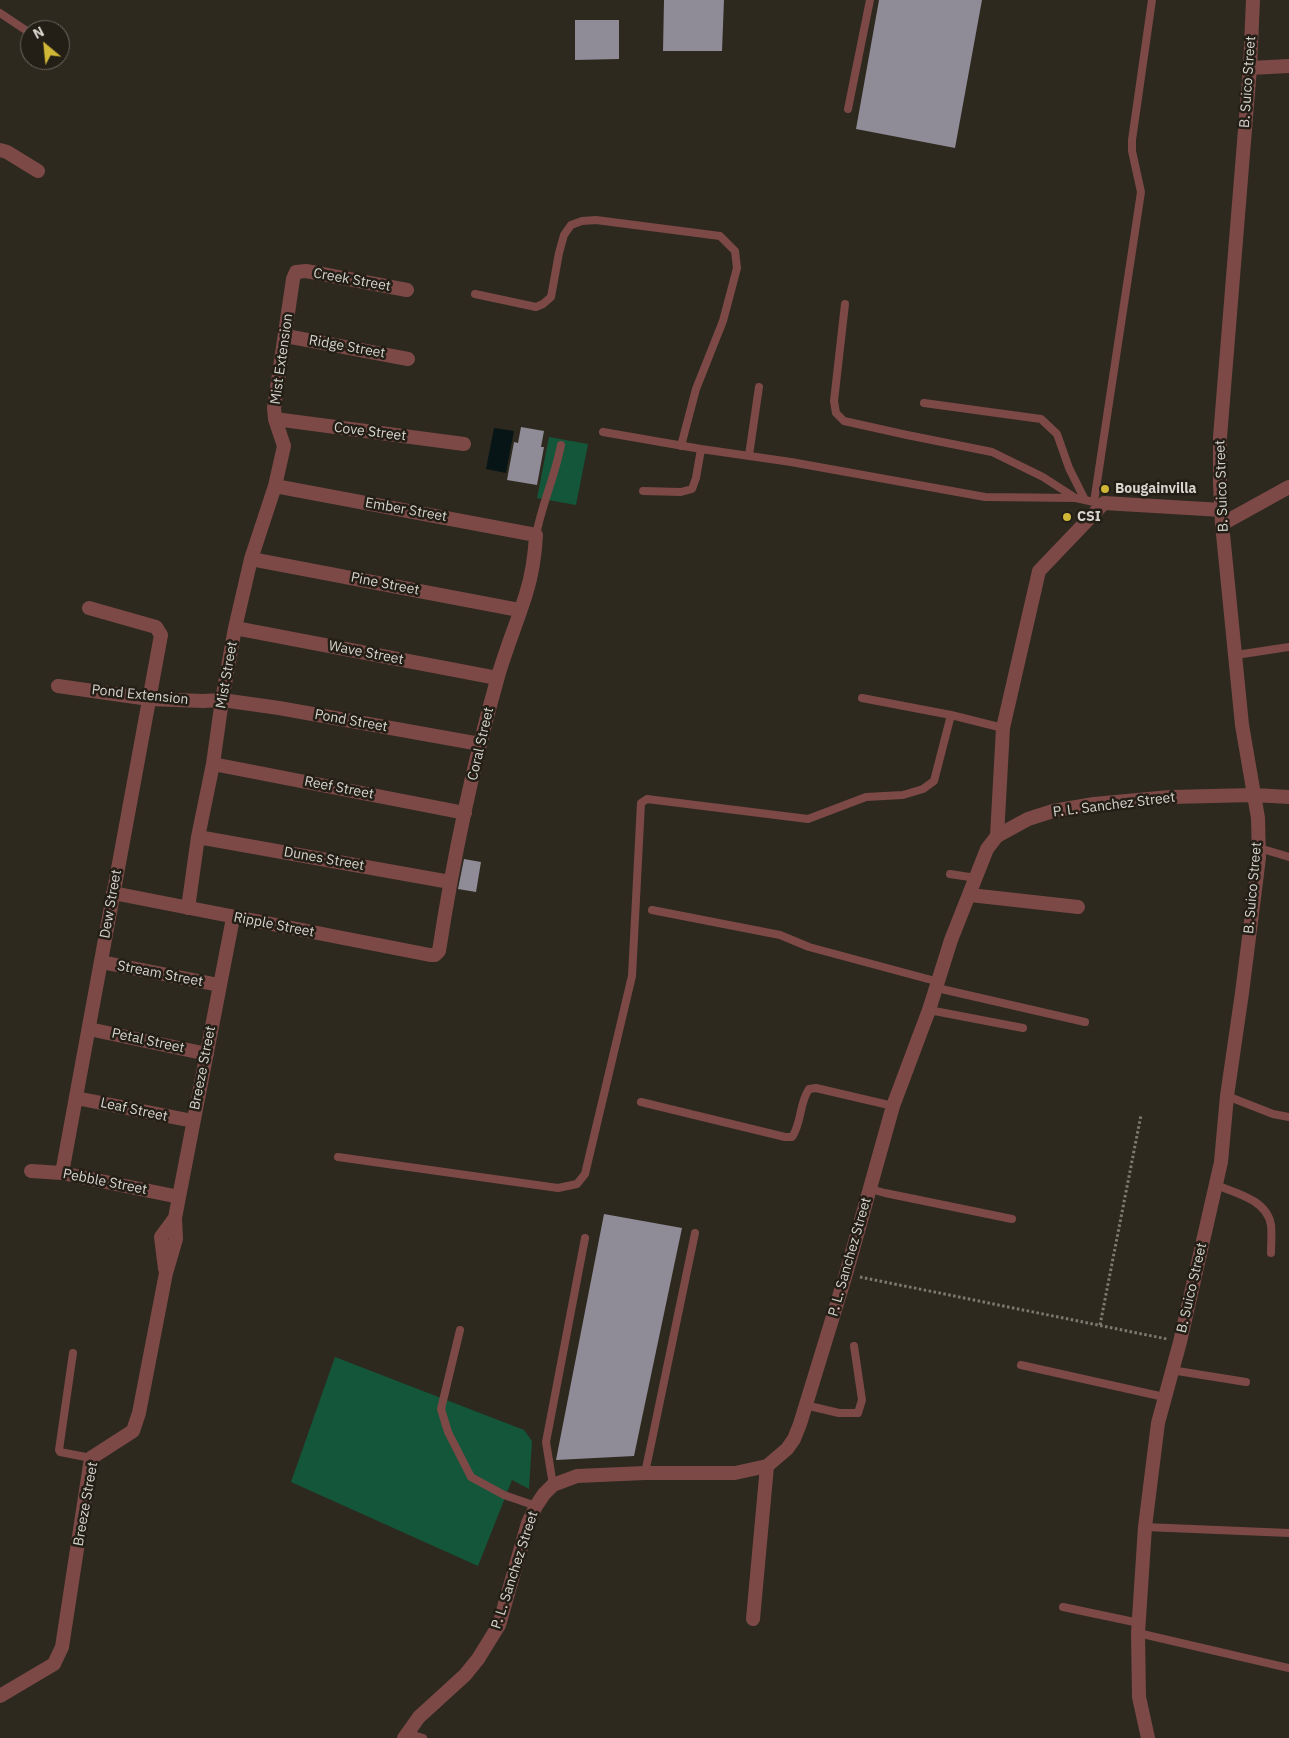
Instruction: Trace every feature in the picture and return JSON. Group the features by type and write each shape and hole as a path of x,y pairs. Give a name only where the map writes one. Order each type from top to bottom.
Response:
{"street":[{"name":"B. Suico Street","path":"1148,1738 1139,1697 1139,1628 1145,1527 1158,1423 1180,1342 1221,1162 1227,1096 1244,984 1259,858 1258,818 1242,725 1222,524 1220,437 1250,68 1253,0"},
{"path":"1250,68 1289,66"},
{"path":"0,150 7,152 38,171"},
{"name":"Creek Street","path":"296,272 306,271 407,290"},
{"name":"Mist Extension","path":"284,446 275,419 274,408 293,279 296,272"},
{"name":"Ridge Street","path":"286,336 408,359"},
{"name":"Cove Street","path":"275,419 464,444"},
{"name":"Mist Street","path":"188,908 198,837 213,764 235,628 251,558 275,486 284,446"},
{"name":"Ember Street","path":"275,486 536,534"},
{"path":"1222,524 1288,488"},
{"path":"997,836 1003,728 1039,571 1099,503 1222,510"},
{"name":"Coral Street","path":"435,955 439,951 450,882 480,744 497,678 526,594 535,552 536,534"},
{"name":"Pine Street","path":"251,558 519,610"},
{"name":"Dew Street","path":"62,1173 161,635 156,627 89,608"},
{"name":"Wave Street","path":"235,628 497,678"},
{"name":"Pond Extension","path":"58,686 149,699 222,700"},
{"name":"Pond Street","path":"222,700 279,708 480,744"},
{"name":"Reef Street","path":"213,764 465,813"},
{"name":"P. L. Sanchez Street","path":"406,1735 416,1714 478,1659 499,1625 528,1523 536,1506 553,1485 577,1476 645,1473 735,1473 767,1466 787,1449 794,1439 846,1274 893,1106 987,848 997,836 1028,819 1061,809 1094,804 1170,797 1289,796"},
{"name":"Dunes Street","path":"198,837 450,882"},
{"name":"Ripple Street","path":"113,893 233,918 435,955"},
{"path":"970,895 1078,908"},
{"name":"Breeze Street","path":"0,1696 54,1664 62,1647 91,1458 133,1431 139,1413 166,1273 160,1236 175,1218 207,1054 218,985 233,918"},
{"name":"Stream Street","path":"101,962 218,985"},
{"name":"Petal Street","path":"89,1028 207,1054"},
{"name":"Leaf Street","path":"76,1098 193,1121"},
{"name":"Pebble Street","path":"30,1171 62,1173 179,1196"},
{"path":"753,1619 767,1466"}],"lane":[{"path":"848,109 870,0"},
{"path":"604,432 682,446 749,455 985,497 1076,498 1099,503 1141,192 1132,151 1132,140 1152,0"},
{"path":"0,13 20,26"},
{"path":"475,294 536,307 543,304 551,297 564,235 571,225 582,221 596,220 720,236 735,251 738,268 723,321 696,388 682,446"},
{"path":"846,304 834,402 836,413 844,421 992,452 1043,477 1076,498"},
{"path":"749,455 759,387"},
{"path":"924,403 1042,418 1057,434 1069,468 1085,500"},
{"path":"536,534 540,516 557,468 562,445"},
{"path":"643,491 681,492 692,489 701,449"},
{"path":"1236,655 1289,647"},
{"path":"862,698 951,715 1003,728"},
{"path":"338,1157 558,1188 577,1184 585,1174 632,976 641,803 647,799 808,819 866,798 903,795 923,789 934,780 951,715"},
{"path":"1258,848 1289,857"},
{"path":"950,874 976,878"},
{"path":"652,910 780,935 809,947 938,985 1084,1022"},
{"path":"929,1010 1023,1028"},
{"path":"640,1102 785,1137 792,1137 797,1130 805,1095 809,1089 816,1088 893,1106"},
{"path":"1227,1096 1273,1114 1289,1117"},
{"path":"1216,1185 1256,1202 1266,1211 1271,1225 1271,1253"},
{"path":"870,1189 885,1194 1012,1219"},
{"path":"645,1473 695,1232"},
{"path":"553,1485 546,1442 586,1238"},
{"path":"460,1330 441,1409 448,1432 471,1477 504,1495 536,1506"},
{"path":"805,1405 839,1413 858,1413 862,1400 854,1346"},
{"path":"73,1353 59,1450 60,1452 91,1458"},
{"path":"1022,1365 1164,1397"},
{"path":"1171,1370 1246,1382"},
{"path":"1145,1527 1289,1533"},
{"path":"1063,1607 1289,1668"},
{"path":"406,1735 423,1738"}],"path":[{"path":"1100,1325 1140,1115"},
{"path":"846,1274 1180,1342"}],"green space":[{"path":"549,437 588,444 576,505 537,498"},
{"path":"335,1357 524,1430 532,1441 529,1489 512,1480 478,1566 291,1482"}],"shaded area":[{"path":"494,428 514,431 506,473 486,469"}],"building":[{"path":"664,0 724,0 722,51 663,51"},
{"path":"879,0 982,0 955,148 856,129"},
{"path":"575,20 619,20 619,59 575,60"},
{"path":"521,427 544,431 541,447 544,447 537,485 507,480 514,442 518,443"},
{"path":"464,859 481,862 476,892 458,889"},
{"path":"604,1214 682,1228 634,1456 556,1460"}],"place":[{"name":"Bougainvilla","path":"1105,489"},
{"name":"CSI","path":"1067,517"}]}
